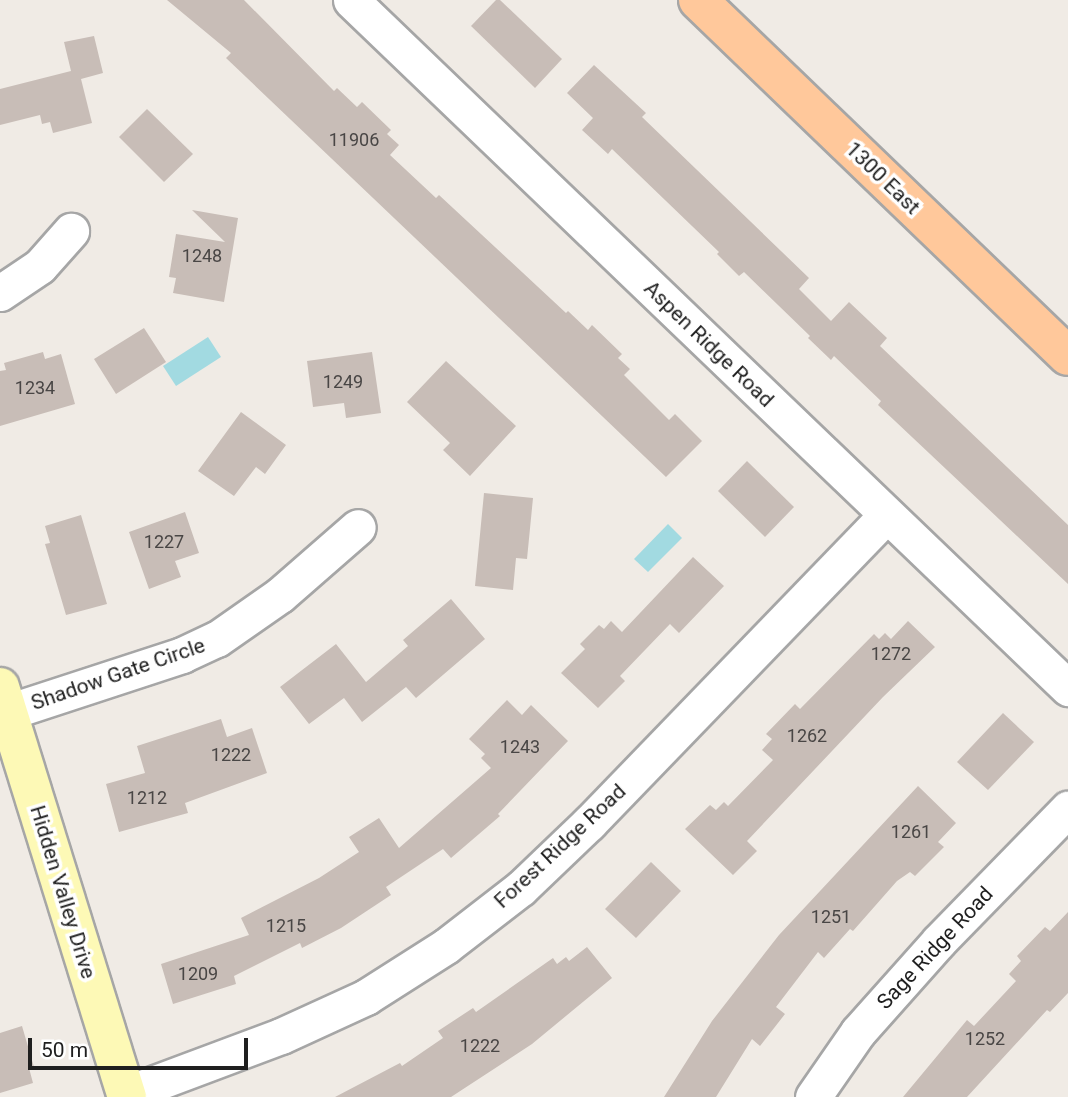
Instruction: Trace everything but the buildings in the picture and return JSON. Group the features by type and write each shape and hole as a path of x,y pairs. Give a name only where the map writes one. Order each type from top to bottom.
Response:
{"main road":[{"name":"1300 East","path":"698,0 1068,356"}],"street":[{"name":"Aspen Ridge Road","path":"351,0 1068,688"},
{"path":"0,293 40,266 71,231"},
{"name":"Forest Ridge Road","path":"126,1095 282,1037 366,996 446,946 521,888 589,823 886,515"},
{"name":"Shadow Gate Circle","path":"4,700 182,655 217,639 280,595 358,527"},
{"name":"Hidden Valley Drive","path":"4,700 126,1095"},
{"name":"Sage Ridge Road","path":"813,1097 867,1021 939,941 1068,809"}],"water":[{"path":"208,337 221,357 176,386 163,366"},
{"path":"668,524 682,538 648,572 634,559"}]}
